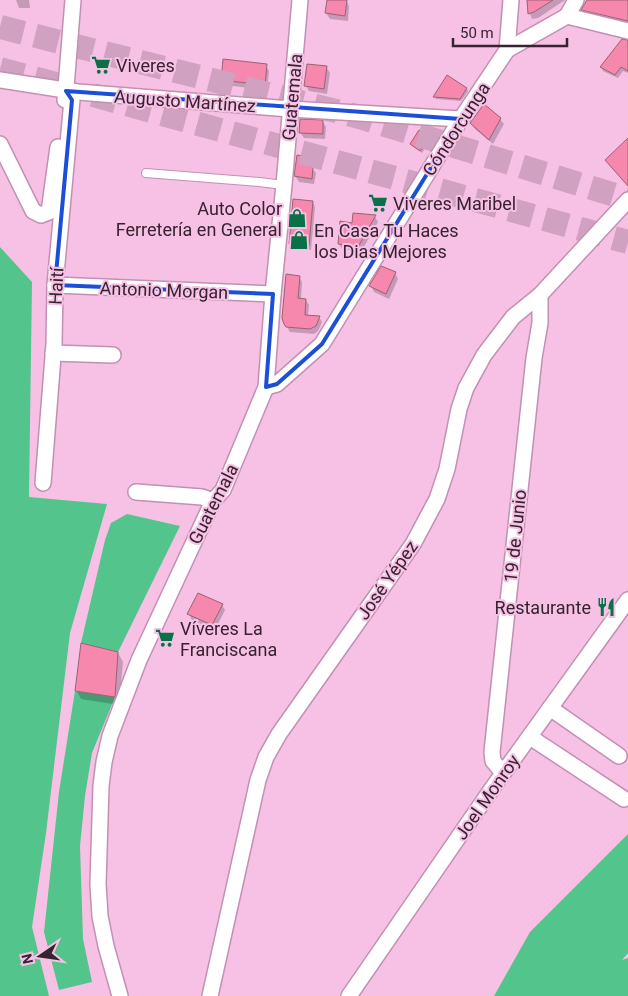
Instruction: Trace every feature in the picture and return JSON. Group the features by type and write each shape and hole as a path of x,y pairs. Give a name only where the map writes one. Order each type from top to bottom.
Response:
{"street":[{"name":"Haití","path":"0,144 33,212 41,215 49,212 66,91 73,0"},
{"name":"Guatemala","path":"120,996 100,916 98,884 101,786 104,762 110,736 139,660 213,501 223,490 266,387 300,0"},
{"path":"508,50 511,0"},
{"path":"508,50 567,16 576,0"},
{"path":"567,16 628,31"},
{"name":"Cóndorcunga","path":"266,387 277,384 322,344 461,119 508,50"},
{"name":"Augusto Martínez","path":"0,80 66,91 290,110 461,119"},
{"name":"Haití","path":"44,483 53,353 55,285 72,100 66,91"},
{"name":"José Yépez","path":"210,996 258,780 266,757 278,734 414,544 436,499 447,469 454,428 466,388 484,355 513,317 540,295 628,200"},
{"name":"Antonio Morgan","path":"55,285 273,294"},
{"name":"19 de Junio","path":"503,773 493,761 492,752 534,358 540,323 540,295"},
{"path":"53,353 114,355"},
{"path":"136,492 202,497 213,501"},
{"name":"Joel Monroy","path":"349,996 503,773 628,600"},
{"path":"550,708 619,756"},
{"path":"530,737 624,799"}],"lane":[{"path":"146,173 284,185"}],"highlighted area":[{"path":"66,91 461,119 322,344 277,384 266,387 273,294 55,285 72,100"}],"green space":[{"path":"0,247 32,282 29,497 107,504 70,633 46,833 32,927 49,996 0,996"},
{"path":"127,514 180,526 118,652 81,643 105,540 111,523"},
{"path":"75,691 115,697 92,753 80,846 83,939 92,982 59,990 44,932 59,792"},
{"path":"628,834 628,953 622,960 628,958 628,996 494,996 530,932"}],"building":[{"path":"327,0 347,0 345,16 325,13"},
{"path":"527,0 553,0 528,14"},
{"path":"587,0 628,0 628,21 581,10"},
{"path":"622,39 628,40 628,71 621,67 615,75 600,67"},
{"path":"223,59 267,64 265,85 221,80"},
{"path":"307,64 327,66 324,89 304,86"},
{"path":"447,75 467,88 460,99 433,97"},
{"path":"484,104 501,118 489,140 470,123"},
{"path":"300,119 323,120 323,134 299,133"},
{"path":"419,130 430,137 420,151 410,144"},
{"path":"628,138 628,186 605,160"},
{"path":"297,155 309,157 308,166 313,167 312,179 294,176"},
{"path":"293,199 313,201 309,246 289,244"},
{"path":"353,213 376,215 358,247 338,244 340,221 352,223"},
{"path":"381,266 396,272 386,294 369,286"},
{"path":"286,274 300,276 298,298 306,299 305,315 320,316 316,326 310,329 286,327 284,324 282,318"},
{"path":"198,593 223,604 212,625 187,614"},
{"path":"81,643 118,652 115,697 75,691"}],"tunnel":[{"path":"0,27 356,116 628,199"},
{"path":"0,69 59,85"},
{"path":"93,95 628,242"}],"place":[{"name":"Viveres","path":"101,65"},
{"name":"Viveres Maribel","path":"378,203"},
{"name":"Auto Color Ferretería en General","path":"297,218"},
{"name":"En Casa Tu Haces los Dias Mejores","path":"299,240"},
{"name":"Restaurante","path":"606,607"},
{"name":"Víveres La Franciscana","path":"165,638"}]}
